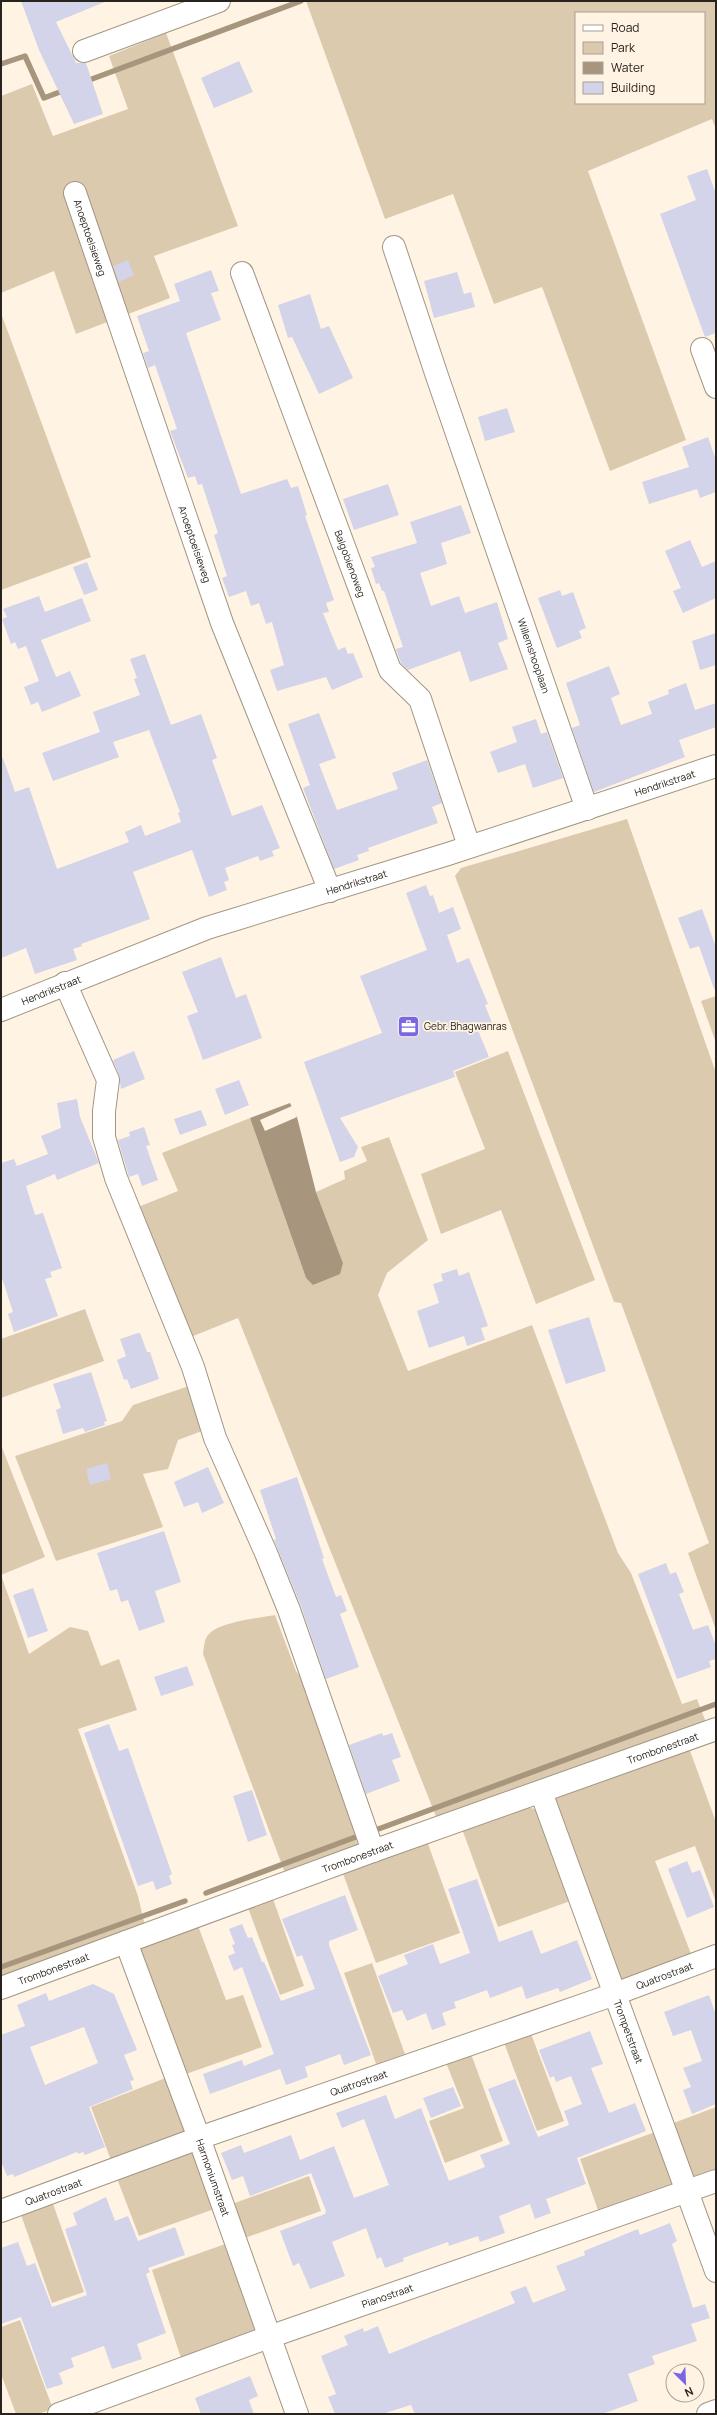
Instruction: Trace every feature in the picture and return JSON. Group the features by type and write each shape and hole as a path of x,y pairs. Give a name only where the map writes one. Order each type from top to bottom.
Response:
{"street":[{"path":"84,51 219,1"},
{"name":"Anoeptoelsieweg","path":"75,193 222,623 330,891"},
{"name":"Willemshooplaan","path":"394,247 438,379 482,502 587,808"},
{"name":"Balgobienoweg","path":"242,273 390,670 420,699 469,846"},
{"path":"702,349 716,386"},
{"name":"Hendrikstraat","path":"1,1010 65,982 207,928 330,891 716,766"},
{"path":"65,982 108,1080 104,1111 104,1137 116,1178 193,1367 215,1438 263,1546 289,1610 373,1851"},
{"name":"Trombonestraat","path":"1,1988 373,1851 716,1729"},
{"name":"Trompetstraat","path":"541,1792 716,2271"},
{"name":"Harmoniumstraat","path":"126,1942 199,2138 297,2414"},
{"name":"Quatrostraat","path":"1,2211 199,2138 615,1994 716,1956"},
{"name":"Pianostraat","path":"59,2414 269,2337 716,2181"},
{"path":"708,2414 716,2411"}],"green space":[{"path":"306,1 716,1 716,129 712,119 588,171 686,440 610,471 542,287 494,304 453,194 385,219"},
{"path":"166,33 238,226 154,256 170,298 76,334 54,271 1,293 1,96 32,84 53,136 128,109 109,56"},
{"path":"1,313 91,557 1,590"},
{"path":"627,819 716,1073 716,1630 688,1553 709,1543 621,1303 614,1302 455,876 461,868"},
{"path":"716,996 716,1043 701,1001"},
{"path":"508,1051 595,1280 536,1304 501,1210 441,1234 421,1174 485,1149 455,1072"},
{"path":"250,1118 306,1278 314,1285 343,1263 316,1192 345,1179 344,1171 367,1161 361,1147 389,1137 428,1240 387,1273 378,1295 408,1371 532,1325 618,1553 631,1573 682,1704 697,1699 707,1725 437,1819 238,1318 181,1341 123,1213 178,1191 162,1153"},
{"path":"85,1309 104,1361 1,1398 1,1339"},
{"path":"189,1386 202,1431 178,1440 168,1469 143,1474 163,1527 56,1561 15,1456 122,1421 133,1405"},
{"path":"1,1445 45,1557 1,1575"},
{"path":"1,1575 29,1654 70,1627 88,1631 101,1666 119,1659 137,1710 78,1729 138,1896 145,1926 1,1979"},
{"path":"275,1615 296,1671 314,1695 351,1806 350,1819 358,1846 285,1873 203,1654 206,1638 214,1630 240,1621"},
{"path":"689,1748 716,1822 716,1902 695,1846 655,1861 693,1959 619,1983 553,1797"},
{"path":"525,1808 537,1810 573,1900 498,1927 462,1829"},
{"path":"427,1841 460,1933 376,1963 342,1871"},
{"path":"272,1896 304,1986 280,1995 247,1905"},
{"path":"197,1923 226,2000 243,1995 262,2047 186,2074 142,1959 141,1948 147,1941"},
{"path":"372,1963 405,2054 376,2064 344,1973"},
{"path":"530,2031 564,2121 537,2131 503,2040"},
{"path":"470,2051 503,2141 445,2163 429,2121 464,2108 445,2060"},
{"path":"168,2077 186,2132 112,2163 91,2107"},
{"path":"716,2107 716,2172 696,2180 691,2177 671,2124"},
{"path":"658,2131 675,2184 600,2216 580,2159"},
{"path":"194,2152 217,2208 139,2236 116,2176 179,2153"},
{"path":"309,2176 321,2211 242,2239 229,2205"},
{"path":"52,2201 84,2292 52,2303 20,2212"},
{"path":"228,2243 257,2323 252,2335 182,2361 152,2270"},
{"path":"20,2320 53,2409 38,2414 16,2414 1,2374 1,2327"}],"water":[{"path":"290,1103 297,1117 316,1192 343,1263 340,1274 313,1285 306,1278 250,1118"}],"pier":[{"path":"292,1106 297,1117 265,1131 260,1120"}],"building":[{"path":"21,1 107,1 56,22 76,63 86,63 103,114 74,124 39,50"},
{"path":"239,61 253,92 214,108 201,78"},
{"path":"707,169 716,194 716,333 705,337 660,214 696,200 687,176"},
{"path":"128,260 134,275 119,282 113,266"},
{"path":"211,270 219,291 211,293 221,320 186,333 241,494 287,479 291,488 298,486 307,515 305,516 334,600 326,603 329,612 323,613 338,650 345,647 348,654 353,653 363,677 332,690 326,677 277,691 270,670 284,665 272,622 266,624 259,603 251,606 246,591 229,597 222,578 227,576 214,535 218,533 202,484 198,485 195,476 188,478 170,431 177,429 155,365 148,368 143,353 149,351 137,316 180,301 174,284"},
{"path":"457,272 464,294 471,292 475,307 434,318 424,281"},
{"path":"310,294 321,329 329,326 353,378 319,394 292,337 288,338 278,305"},
{"path":"507,408 515,432 485,441 478,417"},
{"path":"708,437 716,460 716,492 700,498 697,489 649,504 642,482 689,467 682,447"},
{"path":"388,484 399,515 354,530 343,499"},
{"path":"461,505 471,533 441,543 447,564 420,573 431,606 459,596 465,613 497,602 508,639 498,643 508,669 470,682 460,651 408,670 401,663 396,649 403,647 384,591 382,591 379,583 376,584 371,568 375,567 371,557 417,543 410,522"},
{"path":"690,540 702,567 716,561 716,598 683,613 673,591 681,588 665,551"},
{"path":"87,562 98,590 84,595 73,567"},
{"path":"560,590 562,596 573,592 586,628 579,631 582,638 557,648 538,598"},
{"path":"39,596 45,612 82,598 91,621 41,640 56,677 70,671 81,696 42,712 38,702 31,705 24,687 39,681 26,646 18,649 15,642 11,644 2,619 7,617 3,609"},
{"path":"716,633 716,665 700,670 692,641"},
{"path":"145,654 171,725 201,714 217,758 212,760 232,816 262,805 280,848 272,851 274,856 260,861 258,856 225,868 229,880 224,882 227,890 209,897 192,850 133,872 150,919 81,944 82,946 73,949 77,960 35,974 26,948 1,958 1,758 3,758 15,792 29,787 57,869 129,842 125,832 141,825 145,836 181,822 178,813 180,812 149,730 113,742 119,757 53,781 42,753 100,732 93,712 140,695 134,679 137,678 130,659"},
{"path":"609,666 620,694 611,698 621,725 652,714 648,702 669,694 668,690 686,683 695,710 716,703 716,727 679,740 685,757 594,792 572,728 580,725 566,683"},
{"path":"319,713 336,758 319,764 337,810 398,789 392,773 427,760 442,803 432,807 438,823 368,848 369,851 357,855 359,860 334,869 303,788 310,785 288,724"},
{"path":"536,719 541,734 547,732 563,778 533,788 525,764 498,773 490,752 517,742 512,727"},
{"path":"426,885 430,896 433,895 439,913 453,907 461,929 447,935 457,963 469,958 488,1004 485,1005 492,1023 477,1028 489,1057 453,1071 455,1077 340,1118 358,1147 354,1157 340,1162 304,1062 382,1033 360,976 427,950 406,893"},
{"path":"702,909 716,947 716,988 714,989 699,946 690,949 678,918"},
{"path":"221,957 236,998 246,994 262,1038 203,1060 187,1016 198,1012 182,972"},
{"path":"134,1051 145,1079 121,1089 119,1075 113,1060"},
{"path":"239,1080 249,1105 225,1115 215,1089"},
{"path":"77,1099 80,1117 99,1163 57,1180 55,1174 26,1186 35,1215 43,1213 62,1268 50,1272 52,1277 45,1279 58,1316 14,1332 8,1314 13,1312 1,1275 1,1163 14,1159 17,1166 48,1154 41,1136 61,1128 57,1103"},
{"path":"201,1110 207,1125 180,1135 174,1119"},
{"path":"144,1127 150,1145 146,1146 158,1180 142,1186 138,1174 129,1177 118,1140 130,1136 129,1132"},
{"path":"457,1269 459,1276 469,1272 488,1326 481,1328 485,1340 467,1346 464,1336 429,1348 417,1311 439,1303 433,1284 443,1281 441,1274"},
{"path":"589,1317 606,1371 566,1384 548,1330"},
{"path":"140,1333 147,1352 150,1352 159,1379 131,1389 127,1379 124,1380 117,1360 126,1356 120,1339"},
{"path":"91,1372 107,1421 104,1422 105,1425 85,1432 83,1428 63,1434 56,1410 61,1408 53,1384"},
{"path":"107,1463 111,1479 90,1485 86,1469"},
{"path":"208,1467 224,1503 202,1513 198,1502 184,1507 174,1482"},
{"path":"297,1477 324,1558 322,1559 336,1597 341,1595 347,1611 340,1614 359,1667 326,1679 301,1606 274,1540 276,1539 260,1490"},
{"path":"164,1531 181,1582 155,1591 165,1622 139,1631 128,1600 121,1602 117,1589 110,1591 97,1553"},
{"path":"666,1563 670,1574 676,1572 684,1592 679,1594 693,1630 708,1625 716,1646 716,1659 709,1661 711,1667 677,1679 638,1574"},
{"path":"33,1588 48,1631 28,1638 13,1595"},
{"path":"187,1666 194,1685 161,1696 154,1677"},
{"path":"109,1724 119,1751 128,1748 172,1874 169,1876 172,1884 156,1890 153,1881 138,1886 84,1733"},
{"path":"382,1733 383,1736 392,1733 401,1757 392,1760 400,1781 366,1794 349,1745"},
{"path":"252,1790 267,1835 248,1842 233,1796"},
{"path":"687,1861 692,1873 700,1870 714,1907 687,1918 668,1869"},
{"path":"477,1879 499,1942 532,1930 541,1954 577,1940 592,1979 560,1992 558,1988 526,1999 522,1986 490,1998 487,1990 454,2002 456,2008 442,2013 446,2025 432,2030 426,2013 407,2021 402,2010 393,2013 378,1976 408,1964 404,1955 433,1944 440,1964 470,1953 448,1889"},
{"path":"345,1895 358,1930 329,1941 329,1945 371,2055 344,2065 340,2054 305,2067 308,2077 286,2085 280,2069 210,2094 203,2074 242,2060 244,2066 274,2054 242,1967 234,1971 228,1956 235,1953 232,1945 235,1944 229,1929 242,1924 248,1938 252,1937 262,1962 264,1962 281,2001 315,1989 302,1955 297,1957 282,1919"},
{"path":"93,1984 114,1994 137,2050 124,2055 134,2080 130,2081 133,2089 89,2107 105,2147 85,2155 83,2152 78,2154 77,2152 14,2177 13,2174 7,2176 1,2161 1,2035 25,2026 17,2005 46,1993 49,2001","holes":["84,2027 98,2063 45,2085 30,2047"]},
{"path":"709,1995 716,2015 716,2104 692,2114 683,2090 691,2087 683,2068 702,2061 691,2030 673,2036 664,2012"},
{"path":"590,2031 603,2064 591,2068 609,2113 635,2103 646,2131 577,2158 586,2184 546,2199 551,2213 535,2219 530,2204 499,2216 505,2233 480,2242 478,2236 449,2246 448,2242 403,2258 404,2261 385,2268 381,2257 377,2259 366,2228 332,2242 345,2276 310,2289 299,2263 293,2266 280,2231 325,2214 326,2211 311,2173 250,2196 243,2176 232,2180 221,2153 241,2145 244,2153 291,2135 300,2160 334,2146 354,2198 389,2185 364,2119 342,2128 336,2113 386,2095 395,2119 421,2108 449,2181 485,2167 480,2155 510,2144 488,2089 515,2079 538,2137 569,2125 564,2111 582,2104 571,2076 556,2082 554,2076 550,2078 539,2050"},
{"path":"453,2087 461,2106 431,2118 423,2098"},
{"path":"106,2197 115,2221 128,2216 138,2241 175,2227 185,2255 148,2268 150,2272 146,2274 166,2333 137,2344 142,2359 112,2369 104,2346 71,2358 74,2367 59,2373 63,2384 47,2389 21,2317 1,2324 1,2248 18,2242 27,2266 35,2263 52,2307 87,2295 65,2229 77,2225 73,2213"},
{"path":"670,2223 677,2241 672,2244 693,2308 705,2304 710,2318 691,2324 697,2341 652,2356 655,2364 628,2374 638,2401 602,2414 415,2414 411,2405 382,2414 335,2414 328,2397 336,2394 321,2356 348,2345 344,2336 363,2328 364,2332 378,2326 389,2354 515,2303 510,2292 526,2286 533,2303 566,2290 556,2266 585,2255 584,2251 638,2229 640,2235"},
{"path":"250,2376 258,2396 249,2400 254,2414 201,2414 195,2398"}],"waterway":[{"path":"84,82 301,1"},
{"path":"1,64 25,56 44,98 65,90"},
{"path":"373,1831 716,1704"},
{"path":"206,1893 361,1835"},
{"path":"1,1967 185,1901"}],"place":[{"name":"Gebr. Bhagwanras","path":"408,1026"}]}
